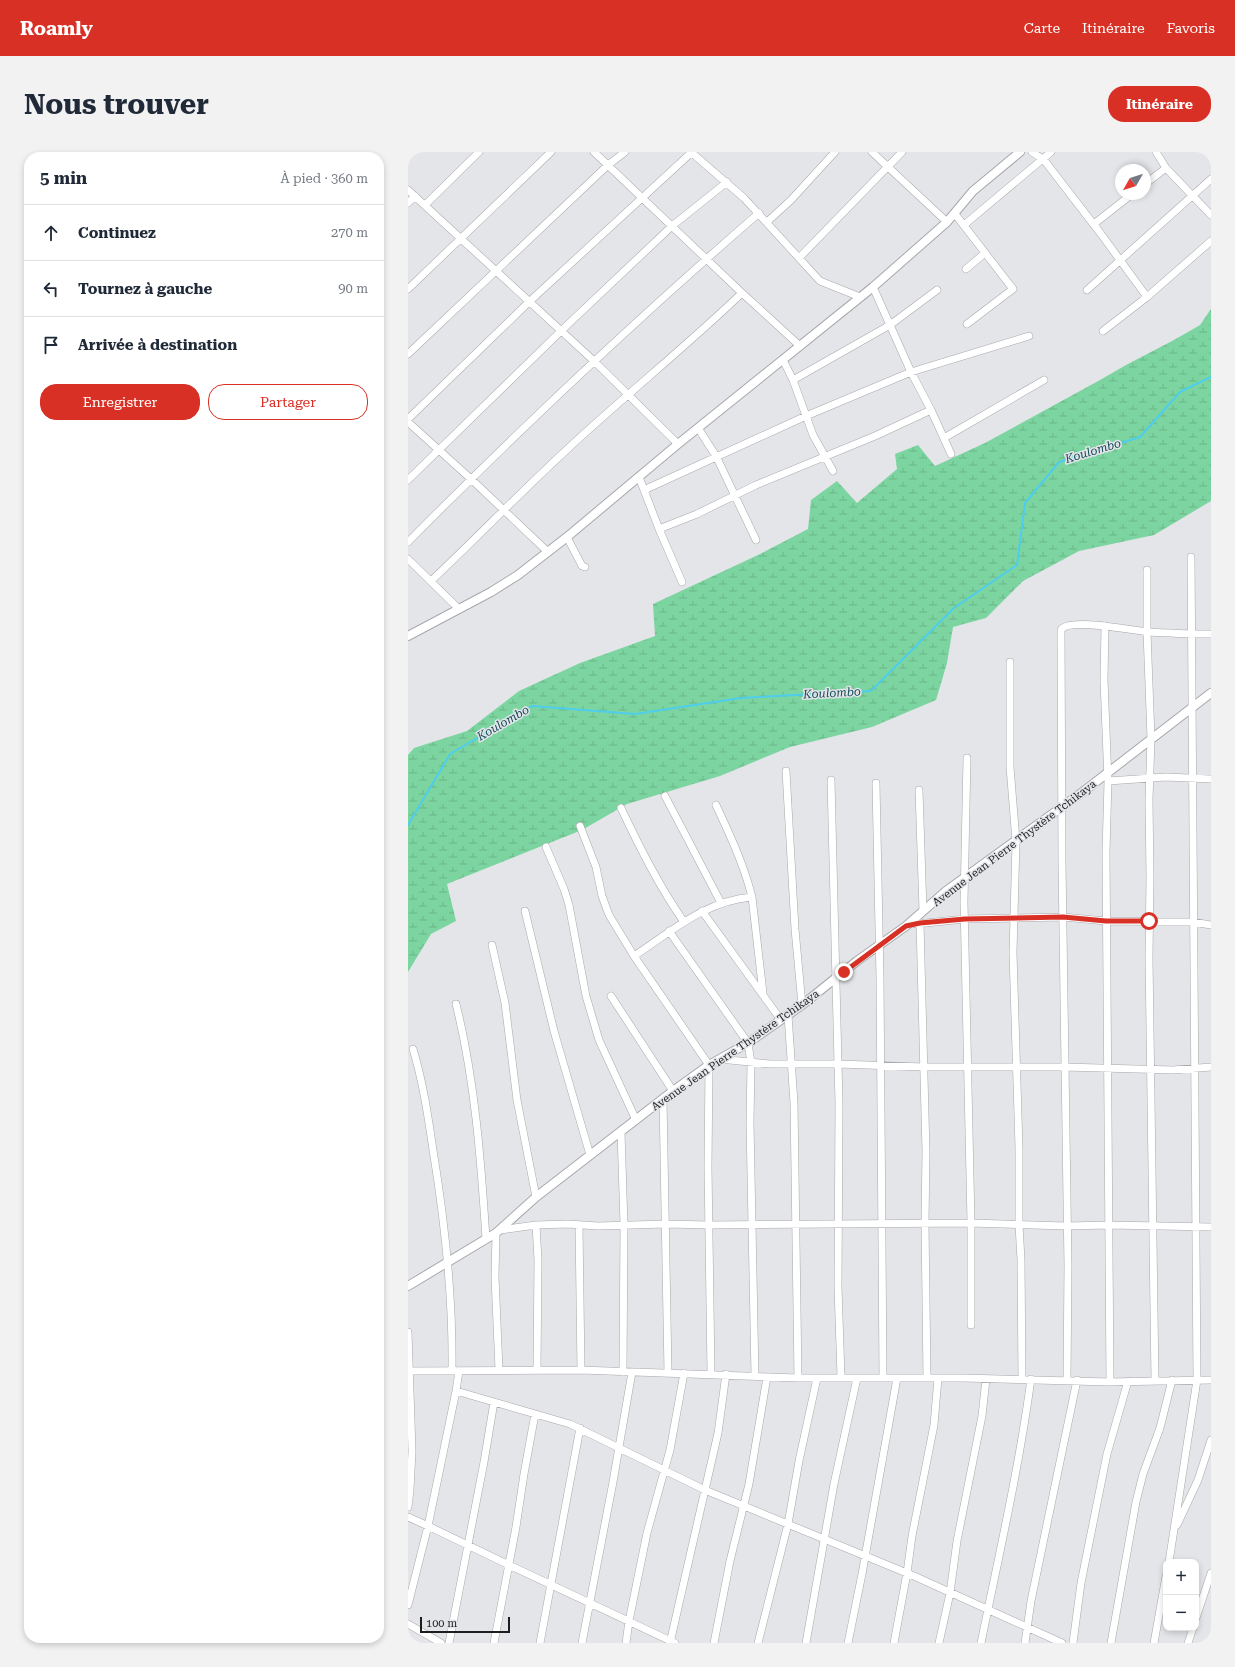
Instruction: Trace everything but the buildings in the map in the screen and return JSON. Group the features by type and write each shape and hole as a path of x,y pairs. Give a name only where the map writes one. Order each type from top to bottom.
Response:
{"street":[{"path":"425,205 479,152"},
{"path":"408,289 551,152"},
{"path":"594,152 800,346"},
{"path":"408,354 496,269 608,165 625,152"},
{"path":"408,418 530,301 691,152 727,182 759,213 821,282 860,297"},
{"path":"767,222 791,200 835,152"},
{"path":"872,152 947,222"},
{"path":"799,258 902,152"},
{"path":"408,636 518,575 567,537 678,444 873,287 947,222 973,192 1020,152"},
{"path":"1032,152 1044,160 1094,224 1120,262 1147,297"},
{"path":"964,225 1044,160 1051,152"},
{"path":"1156,152 1166,168 1211,215"},
{"path":"1151,179 1166,168"},
{"path":"1087,290 1211,179"},
{"path":"408,480 562,330 672,226 727,182"},
{"path":"408,190 562,330 678,444"},
{"path":"408,203 415,196"},
{"path":"1094,224 1124,200"},
{"path":"408,542 471,478 594,361 759,213"},
{"path":"955,214 1013,289 967,324"},
{"path":"1103,331 1147,297 1211,241"},
{"path":"966,269 985,253"},
{"path":"873,287 911,372 931,410 951,454"},
{"path":"793,380 890,324 937,290"},
{"path":"432,581 595,424 699,334 742,293"},
{"path":"644,490 806,416 911,372 1029,336"},
{"path":"783,360 793,380 813,435 833,470"},
{"path":"944,438 1044,380"},
{"path":"659,529 697,514 735,495 902,425 931,410"},
{"path":"408,422 471,478 548,552"},
{"path":"698,428 716,456 756,540"},
{"path":"639,477 682,582"},
{"path":"567,537 582,566 586,567"},
{"path":"1170,1559 1197,1380 1191,557"},
{"path":"408,559 432,581 458,609"},
{"path":"1147,570 1147,632 1151,738 1149,921 1155,1381"},
{"path":"1067,1380 1068,1266 1061,808 1063,767 1061,630 1063,627 1071,625 1105,626 1147,632 1211,634"},
{"path":"1105,626 1104,680 1108,777 1106,822 1106,921 1110,1382"},
{"path":"1010,662 1010,767 1016,841 1013,953 1019,1148 1022,1379"},
{"name":"Avenue Jean Pierre Thystère Tchikaya","path":"408,1286 498,1232 536,1198 673,1091 709,1065 748,1043 802,1005 879,945 906,926 964,878 1061,808 1108,777 1151,738 1211,693"},
{"path":"966,758 964,878 972,1223 971,1325"},
{"path":"786,772 795,929 802,1005"},
{"path":"1108,777 1211,779"},
{"path":"831,780 838,1064 838,1287 841,1378"},
{"path":"876,783 881,1065 883,1378"},
{"path":"919,790 923,911"},
{"path":"665,796 721,903"},
{"path":"716,804 742,864 752,897 763,993"},
{"path":"621,808 660,887 684,922"},
{"path":"580,826 596,868 605,906 634,956 709,1065 708,1225 711,1374"},
{"path":"546,847 564,889 569,905 586,996 599,1040 636,1120"},
{"path":"634,956 702,911 721,903 740,898 752,897"},
{"path":"525,911 554,1031 590,1155"},
{"path":"702,911 763,993 785,1017 792,1064 794,1103 798,1378"},
{"path":"906,926 920,923 965,919 1063,917 1106,921 1193,922 1211,925"},
{"path":"920,923 926,1152 925,1223 927,1378"},
{"path":"669,932 748,1043 751,1062 755,1376"},
{"path":"492,945 505,1003 517,1100 536,1198"},
{"path":"611,996 673,1091"},
{"path":"456,1004 464,1035 475,1113 482,1173 486,1239"},
{"path":"408,1605 428,1526 456,1391 452,1308 443,1215 423,1089 413,1049"},
{"path":"720,1059 792,1064 924,1067 1064,1067 1151,1069 1211,1067"},
{"path":"663,1099 668,1372"},
{"path":"621,1132 624,1225 623,1372"},
{"path":"499,1370 495,1277 498,1232 536,1225 666,1224 972,1223 1067,1226 1109,1225 1211,1227"},
{"path":"536,1225 538,1296 537,1370"},
{"path":"579,1225 581,1370"},
{"path":"408,1332 412,1451 408,1507"},
{"path":"409,1371 581,1370 726,1374 798,1378 1031,1379 1110,1382 1211,1380"},
{"path":"582,1643 591,1603 632,1372"},
{"path":"626,1643 647,1533 664,1471 684,1373"},
{"path":"408,1518 428,1526 672,1642 718,1433 726,1374"},
{"path":"714,1643 730,1560 744,1506 767,1377"},
{"path":"758,1643 788,1524 802,1447 817,1378"},
{"path":"806,1643 824,1540 857,1378"},
{"path":"848,1643 897,1378"},
{"path":"894,1643 907,1573 912,1536 934,1425 938,1378"},
{"path":"939,1643 950,1593 957,1541 982,1416 986,1379"},
{"path":"981,1643 1022,1436 1031,1379"},
{"path":"1025,1643 1077,1380"},
{"path":"1111,1643 1136,1502 1143,1474 1160,1428 1172,1380"},
{"path":"1073,1643 1081,1583 1106,1454 1128,1381"},
{"path":"456,1391 560,1420 580,1428 705,1490 907,1573 1062,1643"},
{"path":"449,1643 494,1402"},
{"path":"494,1643 535,1414"},
{"path":"540,1643 580,1428"},
{"path":"1174,1533 1198,1480 1211,1440"},
{"path":"1199,1609 1211,1573"},
{"path":"1154,1643 1163,1593"},
{"path":"408,1624 441,1643"},
{"path":"1188,1643 1192,1631"}],"green space":[{"path":"1211,309 1211,501 1154,535 1079,551 1023,581 986,618 953,627 947,663 936,700 872,727 790,747 720,776 627,804 582,830 447,884 456,921 431,934 408,972 408,755 414,748 467,731 519,691 580,663 655,636 653,604 758,555 808,529 811,500 837,481 857,503 897,469 895,454 918,445 935,466 985,443 1174,340 1200,325"}],"waterway":[{"name":"Koulombo","path":"408,825 450,754 532,706 635,714 741,698 871,691 954,608 1017,565 1025,503 1059,462 1140,437 1180,392 1211,377"}],"railway":[{"path":"408,1639 415,1643"}],"route":[{"path":"844,972 906,926 920,923 965,919 1063,917 1106,921 1149,921"}]}
